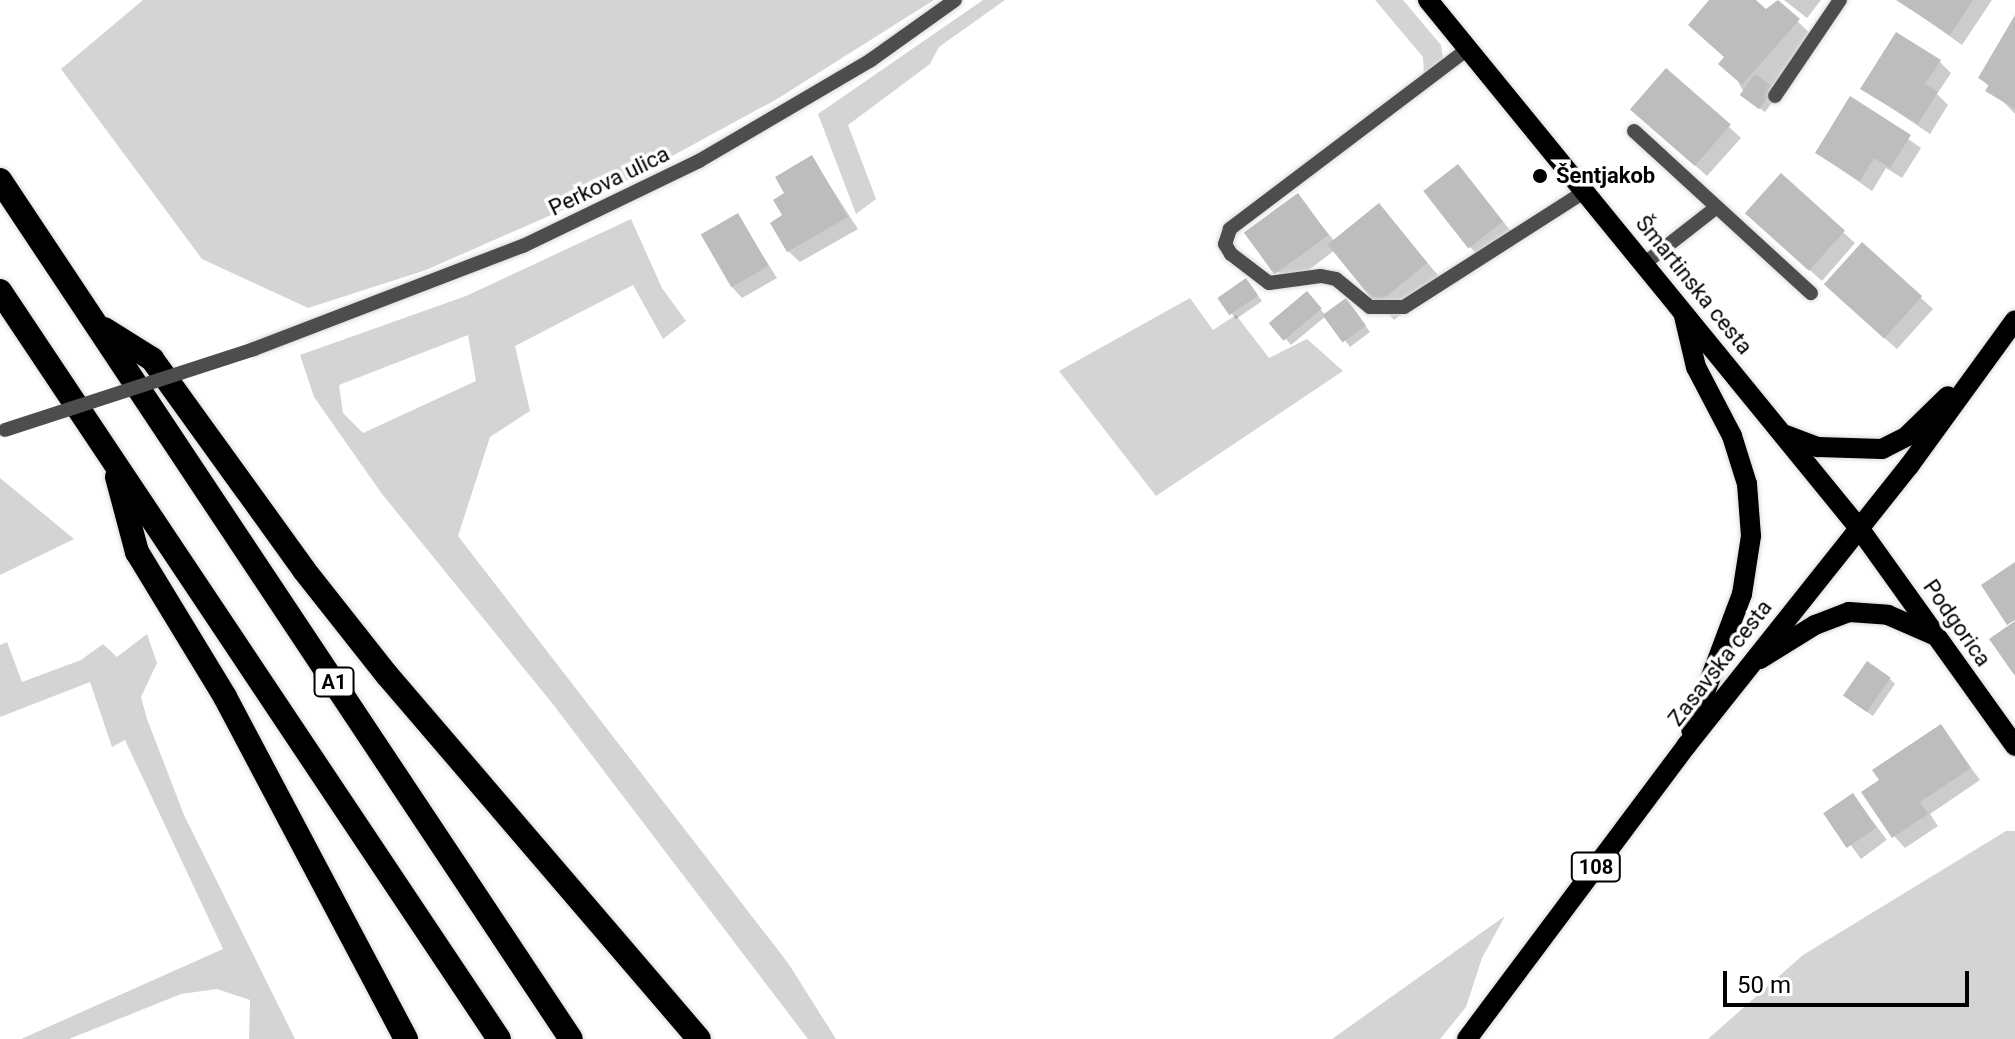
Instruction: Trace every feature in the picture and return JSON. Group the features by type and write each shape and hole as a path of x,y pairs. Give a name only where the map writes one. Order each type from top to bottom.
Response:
{"highway":[{"name":"A1","path":"0,180 571,1039"},
{"path":"0,291 499,1039"},
{"path":"97,325 152,359 304,570 387,675 699,1039"},
{"path":"113,459 137,552 225,697 406,1039"}],"main road":[{"name":"Šmartinska cesta","path":"1428,0 1587,190 1859,528"},
{"path":"1684,313 1696,367 1732,436 1743,472 1751,536 1742,594 1687,745"},
{"name":"Zasavska cesta","path":"1467,1039 1687,745 1859,528 2015,320"},
{"path":"1784,435 1818,447 1882,449 1907,436 1983,363"},
{"name":"Podgorica","path":"1859,528 2015,746"},
{"path":"1749,666 1815,625 1849,612 1888,615 1936,636"}],"street":[{"name":"Perkova ulica","path":"2,431 254,349 510,252 686,168 871,60 955,0"},
{"path":"1775,96 1840,0"},
{"path":"1469,48 1230,229 1225,244 1231,254 1269,283 1336,279 1370,307 1404,307 1587,190"},
{"path":"1634,131 1811,293"},
{"path":"1645,263 1717,207"}],"shaded area":[{"path":"143,0 934,0 777,99 619,185 426,270 308,308 202,259 61,69"},
{"path":"983,0 1005,0 939,47 930,64 848,125 876,199 856,214 818,114"},
{"path":"1375,0 1403,0 1441,45 1443,59 1424,73 1423,57"},
{"path":"631,219 662,288 686,321 663,339 633,285 515,346 530,411 490,437 458,536 788,963 836,1039 808,1039 552,703 382,494 314,397 300,355 466,296","holes":["468,335 476,381 363,433 343,413 339,385"]},
{"path":"1190,298 1213,330 1236,315 1269,358 1307,339 1343,371 1156,496 1059,371"},
{"path":"0,478 74,539 0,575"},
{"path":"147,634 157,663 141,697 147,719 184,815 295,1039 249,1039 250,1000 217,989 181,994 69,1039 21,1039 223,949 125,740 112,747 90,682 0,717 0,645 7,642 22,682 81,660 103,644 117,657"},
{"path":"2006,831 2015,831 2015,1039 1708,1039 1803,955"},
{"path":"1505,916 1482,958 1466,1007 1440,1039 1332,1039"}],"building":[{"path":"1709,0 1756,0 1766,9 1778,0 1800,19 1742,85 1718,64 1724,57 1688,25"},
{"path":"1896,0 1973,0 1950,35"},
{"path":"2015,15 2015,109 1985,91 1989,85 1978,78"},
{"path":"1896,32 1941,60 1925,84 1938,92 1918,124 1860,89"},
{"path":"1666,68 1731,124 1695,166 1630,110"},
{"path":"1755,74 1774,88 1759,109 1740,95"},
{"path":"1850,96 1911,135 1890,168 1874,158 1860,181 1815,153"},
{"path":"812,155 848,217 787,252 770,223 782,215 773,200 784,193 775,177"},
{"path":"1458,164 1503,222 1468,249 1423,191"},
{"path":"1781,173 1845,231 1809,271 1745,213"},
{"path":"1298,193 1329,235 1274,274 1244,232"},
{"path":"1379,203 1427,263 1376,304 1328,245"},
{"path":"738,213 769,266 731,287 701,234"},
{"path":"1862,242 1922,296 1884,339 1824,284"},
{"path":"1246,278 1258,295 1229,315 1217,298"},
{"path":"1307,291 1322,309 1283,341 1269,323"},
{"path":"1346,298 1366,326 1343,343 1323,315"},
{"path":"2015,562 2015,620 2007,625 1981,585"},
{"path":"2015,621 2015,676 1989,639"},
{"path":"1867,661 1891,678 1867,712 1843,695"},
{"path":"1941,724 1971,768 1920,802 1928,814 1892,838 1861,792 1879,780 1872,770"},
{"path":"1853,793 1876,828 1847,848 1823,813"}],"place":[{"name":"Šentjakob","path":"1540,176"}]}
